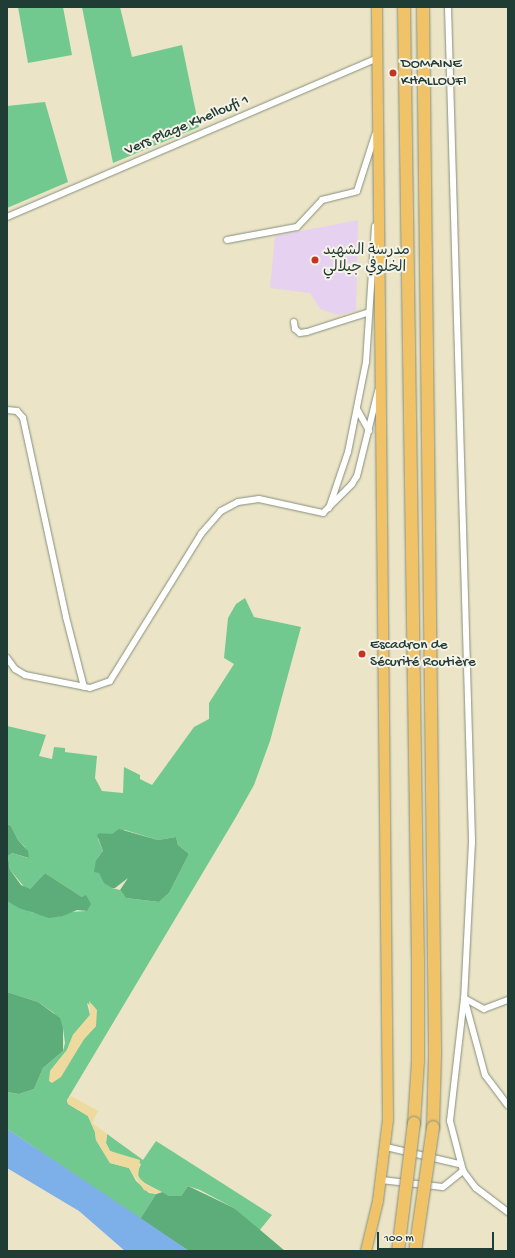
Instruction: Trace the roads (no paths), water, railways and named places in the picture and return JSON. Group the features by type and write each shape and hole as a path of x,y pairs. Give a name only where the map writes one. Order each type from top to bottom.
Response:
{"highway":[{"path":"398,1251 414,1123 418,1061 418,951 404,7"},
{"path":"415,1251 433,1128 435,1055 423,7"}],"main road":[{"path":"366,1251 381,1180 386,1147 382,372 378,191 377,7"}],"street":[{"path":"448,7 472,842 464,998 450,1121 459,1164 463,1171 476,1188 508,1212"},
{"name":"Vers Plage Khelloufi 1","path":"7,217 378,58"},
{"path":"227,240 297,227 322,200 357,191 378,128"},
{"path":"328,510 348,452 366,362 367,313 378,191"},
{"path":"294,322 295,329 300,333 367,313"},
{"path":"7,658 15,669 25,676 84,687 104,685 116,675 201,534 221,511 249,499 320,514 328,510 355,479 369,431 382,372"},
{"path":"357,409 369,431"},
{"path":"7,410 17,411 23,418 66,617 84,687"},
{"path":"464,998 484,1009 508,1000"},
{"path":"464,998 485,1075 508,1105"},
{"path":"386,1147 459,1164"},
{"path":"381,1180 443,1187 463,1171"}],"water":[{"path":"7,1129 189,1251 125,1251 79,1211 7,1168"}],"place":[{"name":"DOMAINE KHALLOUFI","path":"393,73"},
{"name":"مدرسة الشهيد الخلوفي جيلالي","path":"315,260"},
{"name":"Escadron de Sécurité Routière","path":"362,654"}]}
